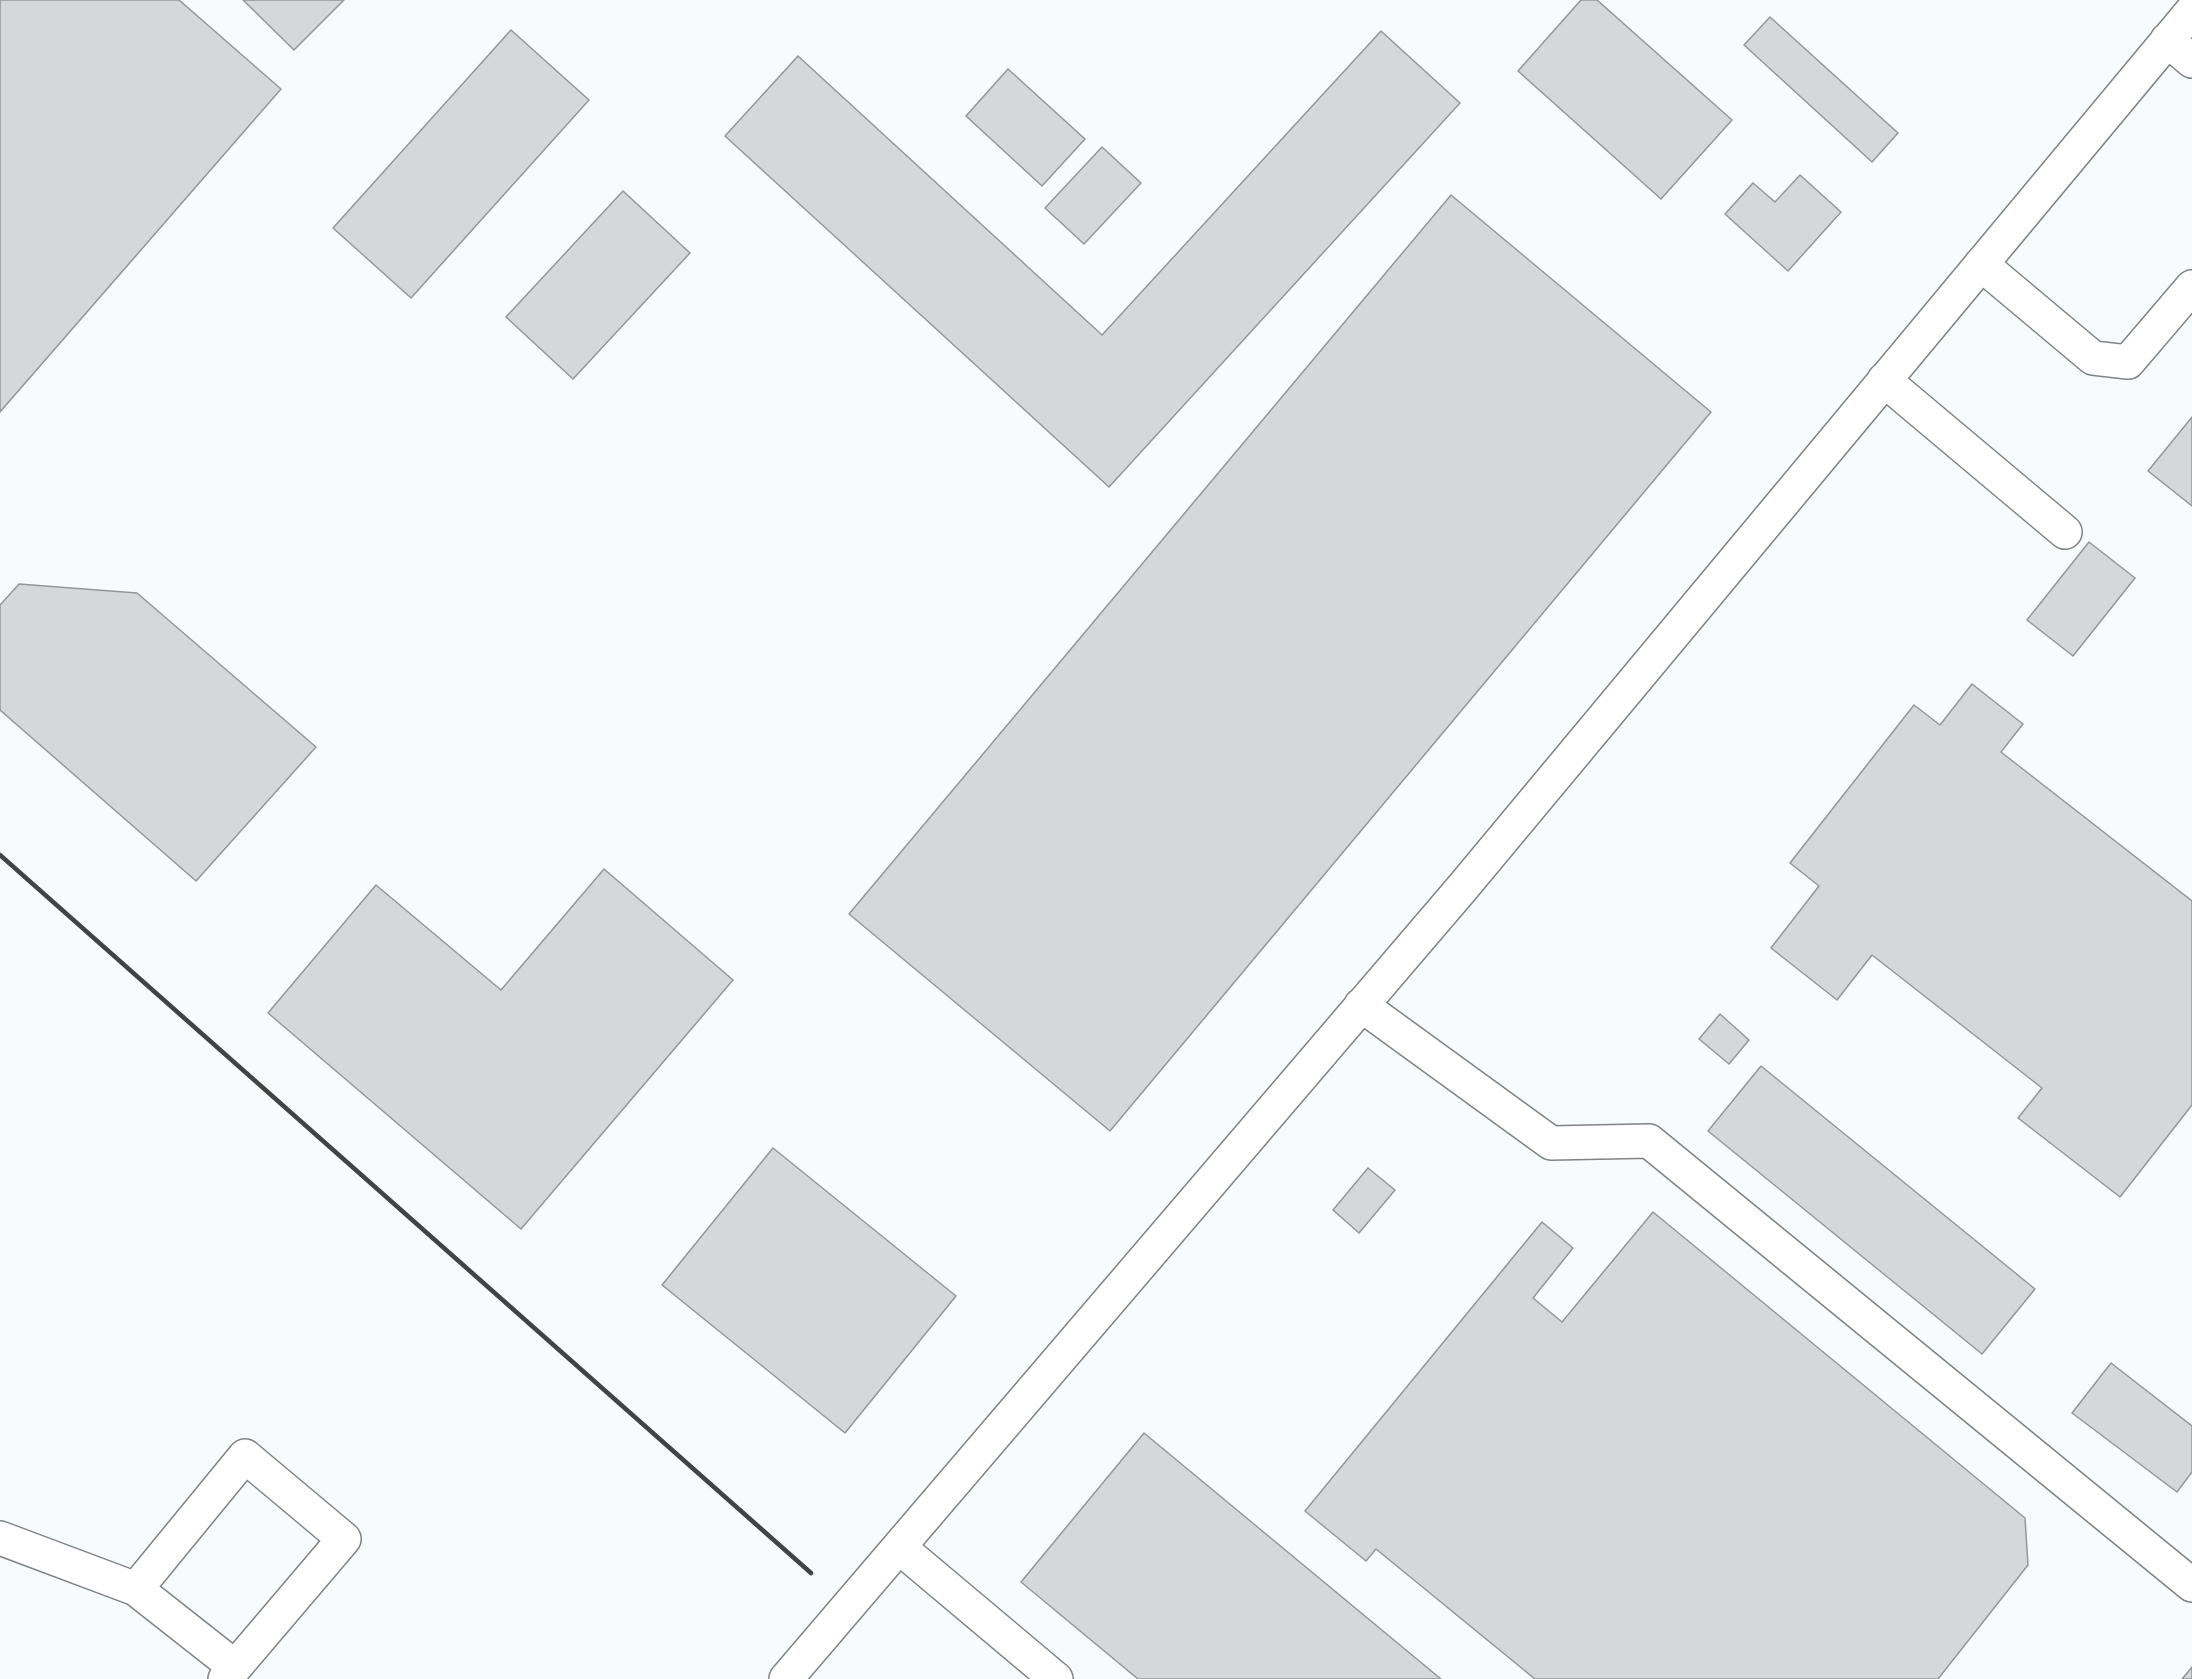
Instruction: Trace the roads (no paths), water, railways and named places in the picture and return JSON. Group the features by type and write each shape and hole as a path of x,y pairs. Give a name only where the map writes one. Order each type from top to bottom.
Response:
{"lane":[{"path":"786,1679 1470,878 2192,11"},
{"path":"2167,40 2192,61"},
{"path":"1981,264 2092,358 2128,362 2192,287"},
{"path":"1884,380 2065,532"},
{"path":"1361,1005 1551,1143 1649,1141 2192,1585"},
{"path":"0,1538 136,1589 230,1673 344,1539 245,1456 136,1589"},
{"path":"899,1547 1056,1679"}],"railway":[{"path":"0,855 811,1573"}]}
